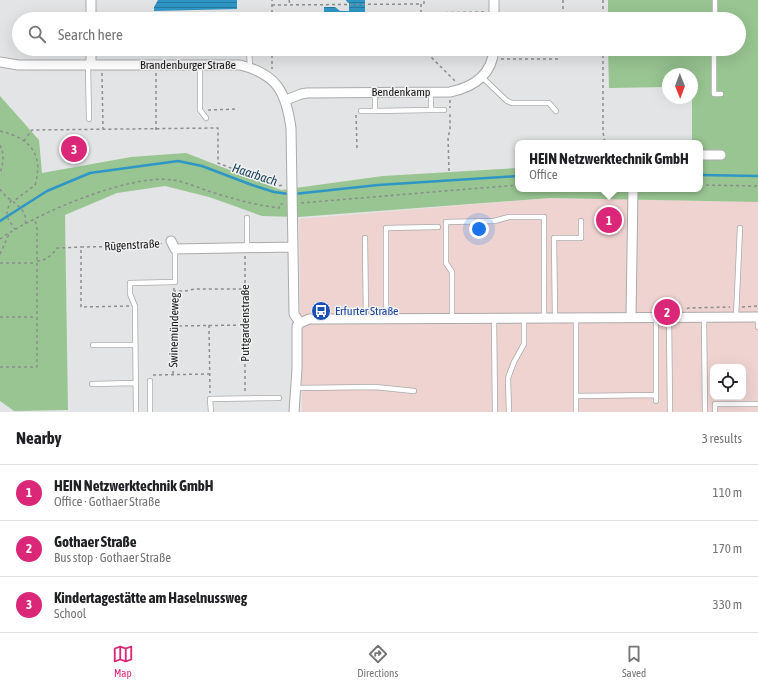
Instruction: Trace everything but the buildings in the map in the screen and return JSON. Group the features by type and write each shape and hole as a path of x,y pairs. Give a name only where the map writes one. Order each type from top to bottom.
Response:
{"street":[{"path":"90,0 91,12"},
{"path":"494,0 494,12"},
{"path":"90,65 91,56"},
{"name":"Bendenkamp","path":"286,100 307,93 450,92 472,85 482,77 488,70 493,56"},
{"name":"Brandenburger Straße","path":"0,62 18,65 240,65 250,67 272,80 286,100 291,128 291,204 294,314 300,323"},
{"path":"703,155 721,155"},
{"path":"631,317 633,192"},
{"name":"Rügenstraße","path":"173,245 246,248 292,247"},
{"path":"294,412 297,369 297,326 309,319 758,317"}],"lane":[{"path":"715,0 715,12"},
{"path":"250,56 250,67"},
{"path":"714,56 714,94 721,94"},
{"path":"89,119 90,65"},
{"path":"200,66 200,110 206,118"},
{"path":"482,77 507,101 512,103 549,104 556,110"},
{"path":"375,92 375,111"},
{"path":"431,92 431,110"},
{"path":"362,111 444,110"},
{"path":"452,318 452,272 446,263 446,222 494,220 509,217 544,217 544,318"},
{"path":"246,248 247,218"},
{"path":"555,318 554,238 581,238 581,221"},
{"path":"386,318 386,228 438,227"},
{"path":"736,317 740,228"},
{"path":"365,238 366,319"},
{"name":"Swinemündeweg","path":"173,245 176,282"},
{"path":"136,412 136,306 130,294 130,283 176,282"},
{"path":"576,317 576,412"},
{"path":"656,317 656,401"},
{"path":"669,317 670,412"},
{"path":"704,317 705,412"},
{"path":"758,317 758,328"},
{"path":"494,318 495,412"},
{"path":"508,412 508,378 514,362 524,344 524,318"},
{"path":"93,345 135,345"},
{"path":"150,381 150,412"},
{"path":"92,384 135,383"},
{"path":"295,388 375,387 414,391"},
{"path":"576,396 656,394"},
{"path":"211,412 210,399 279,398"},
{"path":"715,412 715,404 758,404"}],"path":[{"path":"272,0 272,12"},
{"path":"290,0 290,5"},
{"path":"272,5 424,4 424,0"},
{"path":"563,0 563,12"},
{"path":"603,0 603,12"},
{"path":"421,4 421,12"},
{"path":"272,56 272,80"},
{"path":"430,56 463,89"},
{"path":"603,56 603,132 605,140"},
{"path":"493,60 558,59"},
{"path":"102,65 103,130"},
{"path":"156,66 156,130"},
{"path":"449,171 448,137 450,130 450,92"},
{"path":"200,110 237,110"},
{"path":"356,114 356,149"},
{"path":"24,141 32,130 156,130 218,128 218,163 277,186 291,185"},
{"path":"0,131 24,141 36,154 38,163 34,185 14,201"},
{"path":"0,144 4,161 0,174"},
{"path":"0,239 34,219 74,202 113,188 157,179 181,181 220,195 263,206 279,208 280,204 515,185"},
{"path":"703,185 758,186"},
{"path":"0,189 5,196 14,201 24,213 26,220 25,224"},
{"path":"11,200 6,212 6,217 15,229"},
{"path":"0,367 37,367 37,262 36,226 34,219"},
{"path":"0,254 10,233"},
{"name":"Rügenstraße","path":"37,262 53,254 57,248 81,246 173,245"},
{"path":"81,246 81,307 136,306"},
{"name":"Puttgardenstraße","path":"245,398 246,248"},
{"path":"0,263 37,262"},
{"name":"Swinemündeweg","path":"150,375 173,374 173,291 176,282"},
{"path":"173,291 195,289 245,289"},
{"path":"681,317 688,308 758,306"},
{"path":"0,317 37,317"},
{"path":"209,325 210,399"},
{"path":"173,326 245,325"},
{"path":"173,374 210,374"}],"shaded area":[{"path":"550,198 758,202 758,412 302,412 299,219"}],"green space":[{"path":"608,0 758,0 758,202 550,198 298,217 262,216 209,197 165,186 117,193 65,215 68,410 14,411 0,401 0,96 39,140 42,173 131,157 186,153 281,190 383,176 515,168 515,192 703,192 703,140 692,140 692,104 698,104 698,68 662,68 662,87 609,88 608,56 746,56 746,12 608,12"}],"water":[{"path":"158,0 237,0 237,9 154,11 154,7"},
{"path":"346,0 365,0 365,12 324,12 324,7 335,7 340,11 349,11 349,3"}],"waterway":[{"name":"Haarbach","path":"0,221 47,191 90,173 178,161 202,166 274,192 289,194"},
{"name":"Haarbach","path":"703,175 758,176"},
{"name":"Haarbach","path":"294,194 378,185 515,176"}],"place":[{"name":"Kindertagestätte am Haselnussweg","path":"74,149"},
{"name":"HEIN Netzwerktechnik GmbH","path":"609,220"},
{"name":"Erfurter Straße","path":"321,311"},
{"name":"Gothaer Straße","path":"667,312"}]}
